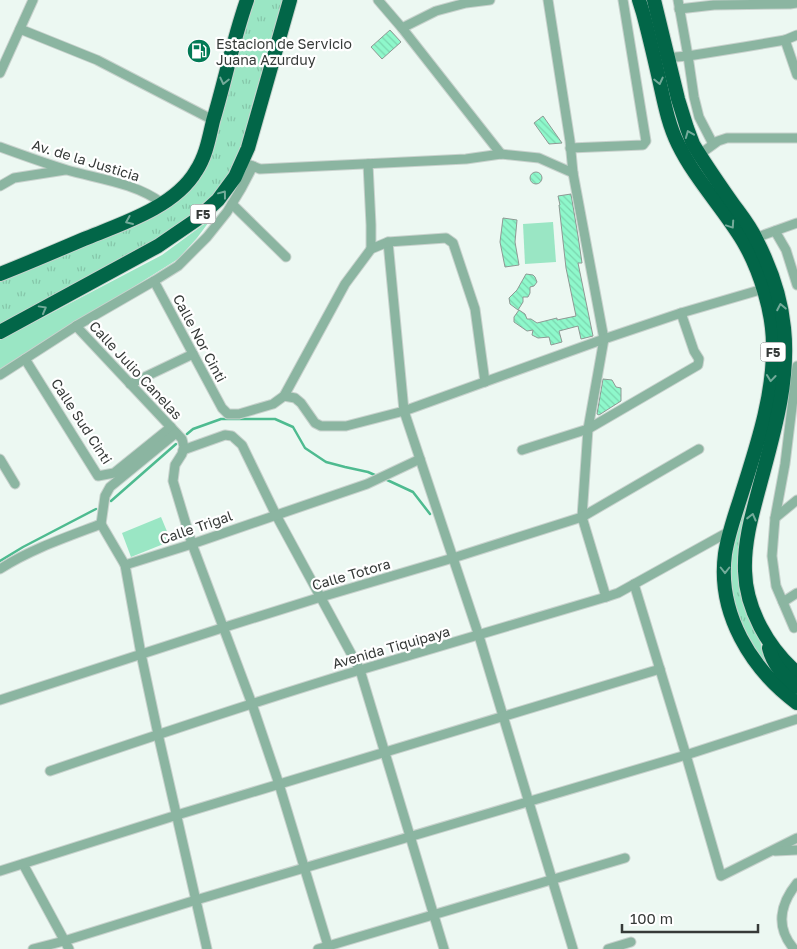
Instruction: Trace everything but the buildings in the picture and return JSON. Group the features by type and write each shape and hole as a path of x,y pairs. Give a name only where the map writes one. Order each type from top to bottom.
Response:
{"highway":[{"name":"F5","path":"0,332 158,246 196,220 218,200 247,164 248,148 290,0"},
{"name":"F5","path":"639,0 678,99 693,144 694,158 773,278 780,303 786,351 785,369 775,423 749,527 745,571 755,614 765,634 781,656 797,673"},
{"name":"F5","path":"654,0 661,58"},
{"name":"F5","path":"0,274 141,216 184,188 197,171 205,153 245,1"},
{"name":"F5","path":"749,240 770,318 773,344 771,384 759,434 730,531 725,554 724,574 732,620 750,655 775,685 797,703"},
{"path":"765,634 774,662 797,687"}],"street":[{"path":"0,72 33,0"},
{"path":"378,0 501,154"},
{"path":"402,28 436,11 466,3 490,0"},
{"path":"548,0 573,173 604,339 588,428 582,517 606,597"},
{"path":"570,148 644,145 646,142 623,0"},
{"path":"714,144 699,117 678,4 797,3"},
{"path":"20,29 97,60 213,120"},
{"path":"661,58 688,56 785,40 797,35"},
{"path":"785,40 797,75"},
{"path":"694,158 718,141 727,138 797,138"},
{"name":"Av. de la Justicia","path":"0,148 67,170 138,189 162,203"},
{"path":"0,375 76,326 154,282 178,266 207,237 232,204 241,189 247,164 260,169 466,159 501,154 538,158 573,173"},
{"path":"368,164 371,249"},
{"path":"0,186 14,178 67,170"},
{"path":"232,204 286,257"},
{"path":"749,240 797,223"},
{"path":"775,231 786,250 797,285"},
{"path":"484,382 475,309 453,243 446,238 388,242 371,249 345,284 284,396 294,398 301,403 315,423 321,426 346,426 404,411 680,313 763,289"},
{"path":"388,242 404,411 479,636 573,949"},
{"name":"Calle Nor Cinti","path":"154,282 222,408 228,414 238,414 273,404 284,396"},
{"path":"522,450 588,428 698,364 699,360 680,313"},
{"name":"Calle Julio Canelas","path":"76,326 174,430"},
{"path":"130,384 193,354"},
{"name":"Calle Sud Cinti","path":"26,359 98,476 114,473 174,430"},
{"path":"794,628 776,586 772,556 775,518 785,464 797,366"},
{"path":"207,949 158,734 125,565 101,524 105,496 110,487 174,430 182,439 184,447 175,465 173,481 192,544 252,704 279,784 328,948"},
{"path":"183,450 225,435 232,436 242,445 276,515 360,670 444,949"},
{"name":"Calle Totora","path":"0,700 222,628 582,517 699,450"},
{"path":"0,459 15,484"},
{"name":"Calle Trigal","path":"125,565 367,484 420,459"},
{"path":"775,518 797,500"},
{"path":"0,569 40,548 101,524"},
{"name":"Avenida Tiquipaya","path":"50,770 360,670 618,593 730,531"},
{"path":"634,584 721,876 797,838"},
{"path":"783,602 797,593"},
{"path":"0,871 177,815 660,669"},
{"path":"33,949 66,945 196,900 686,754 797,719"},
{"path":"771,851 797,850"},
{"path":"318,949 328,948 625,858"},
{"path":"23,864 66,945"},
{"path":"794,949 784,931 782,918 783,906 797,883"},
{"path":"785,902 797,894"},
{"path":"608,949 631,942"}],"green space":[{"path":"253,0 284,0 240,151 223,184 194,213 160,237 0,324 0,280 185,193"},
{"path":"211,219 178,259 0,371 0,340 162,255"},
{"path":"553,222 556,262 525,264 523,224"},
{"path":"757,458 762,459 743,533 760,639 762,650 797,690 797,695 759,658 736,614 730,581 731,552"},
{"path":"161,517 171,541 131,557 122,533"}],"waterway":[{"path":"187,434 193,429 221,419 275,419 293,427 305,448 326,462 377,476"},
{"path":"111,501 176,444"},
{"path":"385,479 413,492 430,514"},
{"path":"0,561 96,509"}],"place":[{"name":"Estacion de Servicio Juana Azurduy","path":"199,51"}]}
